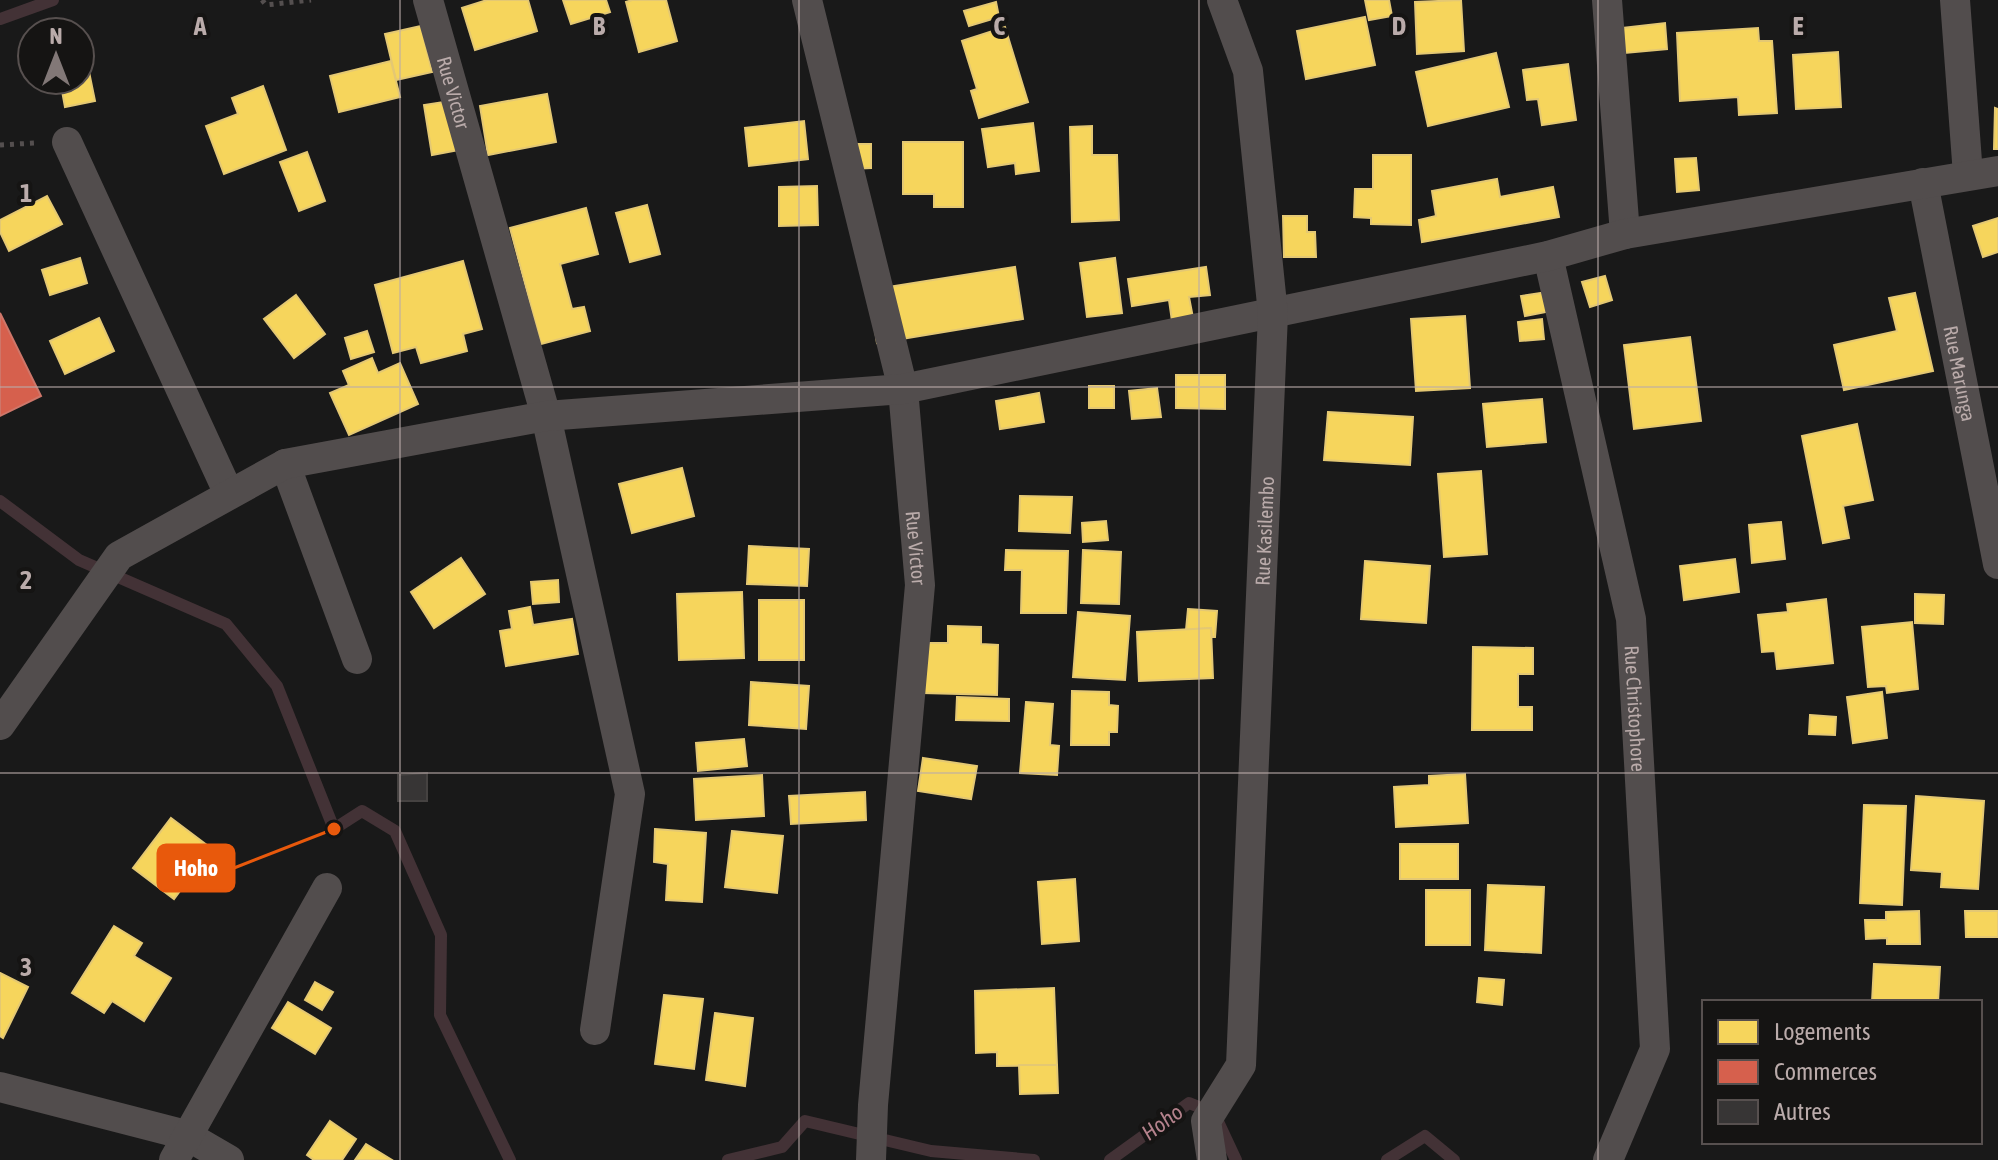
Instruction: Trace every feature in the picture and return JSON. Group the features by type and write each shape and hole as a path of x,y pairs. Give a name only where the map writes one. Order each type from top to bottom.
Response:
{"street":[{"name":"Rue Victor","path":"428,0 546,416 630,794 595,1030"},
{"name":"Rue Victor","path":"807,0 903,389 920,585 873,1105 871,1160"},
{"name":"Rue Kasilembo","path":"1212,1160 1206,1121 1241,1065 1273,314 1248,71 1222,0"},
{"path":"1607,0 1625,234"},
{"path":"1955,0 1968,175"},
{"path":"67,142 229,494"},
{"path":"0,725 119,556 285,464 546,416 903,389 1548,256 1625,234 1998,171"},
{"name":"Rue Marunga","path":"1923,183 1998,564"},
{"name":"Rue Christophore","path":"1548,256 1631,619 1655,1049 1608,1160"},
{"path":"285,464 357,659"},
{"path":"180,1148 327,888"},
{"path":"0,1087 180,1148 229,1160"}],"path":[{"path":"262,0 266,5 311,0"}],"building: Logements":[{"path":"487,0 528,0 537,31 475,50 462,8"},
{"path":"563,0 606,0 610,12 571,24"},
{"path":"666,0 677,41 639,52 626,2"},
{"path":"1365,0 1389,0 1392,16 1369,20"},
{"path":"1461,0 1464,51 1417,54 1415,2"},
{"path":"996,2 999,17 969,26 964,11"},
{"path":"1365,17 1375,65 1306,79 1297,31"},
{"path":"1665,23 1667,49 1625,53 1623,28"},
{"path":"421,26 432,72 396,80 385,34"},
{"path":"1005,27 1028,102 979,118 971,91 977,89 962,41"},
{"path":"1758,28 1759,41 1772,41 1777,113 1739,115 1738,97 1680,101 1677,33"},
{"path":"1838,52 1841,107 1796,109 1793,55"},
{"path":"1496,53 1509,107 1428,126 1416,72"},
{"path":"391,61 400,97 339,112 330,76"},
{"path":"1568,64 1576,120 1542,125 1538,99 1527,100 1523,70"},
{"path":"263,86 286,150 224,174 206,126 238,114 232,98"},
{"path":"547,94 556,142 488,155 480,106"},
{"path":"63,96 94,96 95,101 65,107"},
{"path":"451,101 459,150 432,155 424,105"},
{"path":"1995,108 1998,109 1998,149 1994,149"},
{"path":"804,121 808,159 749,166 745,128"},
{"path":"1033,123 1039,171 1016,174 1015,163 988,167 982,129"},
{"path":"1092,126 1092,155 1117,155 1119,220 1072,222 1070,127"},
{"path":"903,142 963,142 963,207 934,207 934,194 903,194"},
{"path":"848,144 871,144 871,168 849,169"},
{"path":"307,152 325,201 299,211 280,162"},
{"path":"1373,155 1411,155 1411,225 1371,224 1371,218 1354,217 1355,189 1373,189"},
{"path":"1696,158 1699,190 1677,192 1675,159"},
{"path":"1497,179 1500,197 1553,187 1559,217 1422,242 1419,220 1436,216 1432,191"},
{"path":"817,186 818,225 779,226 779,187"},
{"path":"47,196 62,224 9,251 0,232 0,220"},
{"path":"647,205 660,254 630,262 616,213"},
{"path":"586,208 598,254 560,264 572,309 584,307 590,331 541,344 510,228"},
{"path":"1283,216 1307,216 1307,232 1315,232 1316,257 1284,257"},
{"path":"1998,218 1998,252 1983,257 1973,226"},
{"path":"80,258 87,283 50,295 42,270"},
{"path":"1115,258 1122,313 1087,317 1080,263"},
{"path":"463,261 482,329 463,334 467,351 421,363 416,347 393,353 375,285"},
{"path":"1015,267 1023,319 877,343 869,290"},
{"path":"1206,267 1210,295 1189,297 1193,318 1172,321 1169,300 1132,306 1128,279"},
{"path":"1605,276 1612,300 1590,307 1582,282"},
{"path":"1548,292 1551,311 1525,316 1521,296"},
{"path":"1915,293 1933,371 1844,390 1834,345 1897,331 1889,298"},
{"path":"296,295 325,334 294,358 264,319"},
{"path":"1465,316 1470,388 1416,391 1411,319"},
{"path":"99,318 114,351 65,374 50,341"},
{"path":"1542,319 1544,339 1520,341 1518,322"},
{"path":"367,331 374,352 351,359 345,338"},
{"path":"1690,337 1701,421 1634,429 1624,345"},
{"path":"372,358 378,373 400,363 418,404 349,435 330,393 349,385 343,371"},
{"path":"1176,375 1225,375 1225,409 1176,408"},
{"path":"1089,386 1114,386 1114,408 1089,408"},
{"path":"1157,388 1161,417 1132,419 1129,391"},
{"path":"1039,393 1044,422 1000,429 996,401"},
{"path":"1542,399 1546,442 1487,447 1483,404"},
{"path":"1328,412 1413,417 1410,465 1324,460"},
{"path":"1857,424 1873,500 1843,506 1849,538 1823,543 1802,436"},
{"path":"682,468 694,516 632,533 619,484"},
{"path":"1481,471 1487,554 1444,557 1438,474"},
{"path":"1020,496 1072,497 1070,533 1019,531"},
{"path":"1106,521 1108,540 1083,542 1082,523"},
{"path":"1781,522 1785,559 1752,563 1749,525"},
{"path":"749,546 809,549 807,586 747,584"},
{"path":"1006,550 1068,551 1066,613 1021,613 1022,570 1005,570"},
{"path":"1083,550 1121,552 1119,604 1081,603"},
{"path":"461,558 485,594 434,628 411,592"},
{"path":"1735,559 1739,592 1684,600 1680,566"},
{"path":"1365,561 1430,566 1426,623 1361,619"},
{"path":"558,580 559,602 533,604 531,582"},
{"path":"742,592 744,658 679,660 677,594"},
{"path":"1915,594 1944,595 1943,624 1915,623"},
{"path":"1826,599 1833,663 1777,669 1775,651 1762,652 1758,615 1788,612 1787,604"},
{"path":"759,600 804,600 804,660 759,660"},
{"path":"530,607 533,625 572,619 578,654 506,666 500,631 512,629 509,611"},
{"path":"1188,609 1217,611 1215,637 1212,637 1211,628 1186,630"},
{"path":"1078,612 1130,616 1125,680 1073,677"},
{"path":"1912,622 1918,689 1887,693 1886,686 1868,687 1862,627"},
{"path":"948,626 981,627 981,644 998,645 997,695 923,693 924,643 948,643"},
{"path":"1211,628 1213,678 1139,681 1137,632"},
{"path":"1473,647 1533,648 1533,674 1518,674 1518,707 1532,707 1532,730 1472,730"},
{"path":"751,682 809,686 806,729 749,725"},
{"path":"1072,691 1109,692 1109,705 1118,706 1117,732 1109,732 1109,745 1071,745"},
{"path":"1882,692 1887,738 1853,743 1847,697"},
{"path":"957,697 1009,699 1009,721 956,720"},
{"path":"1026,702 1053,704 1050,745 1059,746 1057,775 1020,773"},
{"path":"1810,715 1836,717 1835,735 1809,734"},
{"path":"744,739 747,766 698,771 696,743"},
{"path":"923,758 977,766 971,799 918,791"},
{"path":"1465,774 1468,823 1396,827 1394,787 1429,785 1429,776"},
{"path":"762,775 764,816 696,820 694,779"},
{"path":"865,792 866,820 791,824 789,796"},
{"path":"1916,796 1984,801 1978,889 1941,887 1942,872 1911,870"},
{"path":"1864,805 1906,806 1902,905 1860,903"},
{"path":"171,818 220,855 205,874 197,868 174,899 133,868"},
{"path":"655,829 706,833 702,902 666,900 668,864 654,862"},
{"path":"732,831 783,836 777,893 725,887"},
{"path":"1400,844 1458,844 1458,879 1400,879"},
{"path":"1075,879 1079,941 1042,944 1038,882"},
{"path":"1488,885 1544,887 1541,953 1485,950"},
{"path":"1426,890 1470,890 1470,945 1426,945"},
{"path":"1919,911 1920,944 1887,944 1887,938 1866,939 1865,920 1886,920 1886,912"},
{"path":"1965,911 1998,911 1998,937 1966,937"},
{"path":"114,926 142,943 134,956 171,978 144,1021 112,1001 104,1013 72,993"},
{"path":"1874,964 1940,967 1938,1000 1872,1000"},
{"path":"0,973 28,987 3,1038 0,1036"},
{"path":"1479,978 1504,980 1502,1005 1477,1002"},
{"path":"315,982 333,992 322,1010 305,1000"},
{"path":"1054,988 1057,1065 997,1066 997,1052 976,1053 975,991"},
{"path":"664,995 703,999 694,1069 655,1064"},
{"path":"288,1002 331,1028 315,1054 272,1028"},
{"path":"715,1013 753,1018 745,1086 706,1080"},
{"path":"1019,1065 1057,1065 1058,1093 1020,1094"},
{"path":"330,1121 356,1139 342,1160 314,1160 307,1155"},
{"path":"366,1144 392,1160 355,1160"}],"building: Commerces":[{"path":"0,313 41,396 0,416"}],"building: Autres":[{"path":"427,773 427,801 398,801 398,775"}],"waterway":[{"path":"0,19 53,0"},
{"name":"Hoho","path":"0,501 79,560 226,624 277,686 334,829 362,811 395,831 441,935 440,1015 510,1160"},
{"name":"Hoho","path":"1110,1160 1189,1103 1214,1113 1236,1160"},
{"name":"Hoho","path":"728,1160 782,1147 805,1121 931,1151 1034,1160"},
{"name":"Hoho","path":"1387,1160 1425,1136 1454,1160"}],"place":[{"name":"Hoho","path":"334,829"}]}
